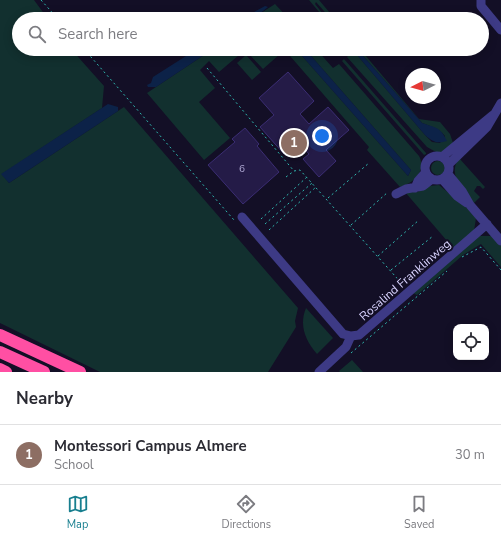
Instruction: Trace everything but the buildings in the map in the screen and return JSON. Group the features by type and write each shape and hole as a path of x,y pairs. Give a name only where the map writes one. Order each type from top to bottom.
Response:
{"highway":[{"path":"0,335 80,372"},
{"path":"0,352 44,372"},
{"path":"0,369 6,372"}],"street":[{"path":"481,0 481,6 486,12"},
{"path":"489,16 501,30"},
{"path":"445,177 446,160 483,122 495,113 501,103"},
{"path":"429,175 426,165 429,160 433,157 446,160"},
{"path":"394,192 415,188 418,181 429,175 445,177 462,191 470,205 501,241"},
{"path":"242,217 343,334 351,336 346,347 319,372"},
{"name":"Rosalind Franklinweg","path":"351,336 359,335 412,295 487,224"}],"path":[{"path":"41,0 52,12"},
{"path":"207,68 294,171"},
{"path":"327,198 369,163"},
{"path":"286,178 294,171 300,170 308,177 412,295"},
{"path":"261,219 308,177"},
{"path":"265,224 313,183"},
{"path":"269,230 317,187"},
{"path":"351,225 394,192"},
{"path":"378,256 419,220"},
{"path":"391,270 433,236"},
{"name":"Rosalind Franklinweg","path":"462,257 481,247 501,270"},
{"name":"Rosalind Franklinweg","path":"407,306 412,295 450,267"}],"green space":[{"path":"0,0 34,0 43,12 12,12 12,56 77,56 104,86 102,108 2,174 9,183 124,107 298,308 295,321 296,327 268,372 100,372 0,323"},
{"path":"309,0 319,0 329,12 325,12 316,2 315,4 321,12 319,12"},
{"path":"275,4 282,12 263,12"},
{"path":"202,56 238,56 219,72 209,61 200,70 215,88 199,102 230,138 204,160 147,93"},
{"path":"247,56 261,72 252,80 237,63"},
{"path":"251,56 278,56 263,69"},
{"path":"290,56 302,56 408,176 411,170 311,56 322,56 333,68 339,64 419,156 421,167 418,176 410,183 400,187 367,150 369,147"},
{"path":"348,56 358,56 432,142 440,143 445,136 432,126 422,123 405,104 419,119 440,122 450,134 453,143 443,152 436,152 427,147 347,57"},
{"path":"363,56 366,56 405,102 405,104"},
{"path":"344,59 426,154 424,155 342,61"},
{"path":"459,158 485,187 483,189 480,186 477,186 474,191 480,197 473,204 461,187 456,176 456,164"},
{"path":"435,161 441,161 445,165 445,171 441,175 435,175 431,171 431,165"},
{"path":"439,185 467,208 476,218 474,231 454,249 405,192 418,192 429,186"},
{"path":"478,236 492,236 501,246 501,267 481,244 463,255 417,295 413,293"},
{"path":"306,308 333,338 317,354 306,338 304,332 303,320"},
{"path":"352,360 363,372 339,371"}],"water":[{"path":"265,6 268,7 262,12 254,12"},
{"path":"186,56 202,56 156,87 148,87 147,85 151,83 153,77"},
{"path":"302,56 311,56 411,170 408,176"},
{"path":"358,56 363,56 422,123 439,130 447,141 435,142 430,139"},
{"path":"108,104 118,107 118,111 9,183 1,174"}],"place":[{"name":"Montessori Campus Almere","path":"294,143"}]}
